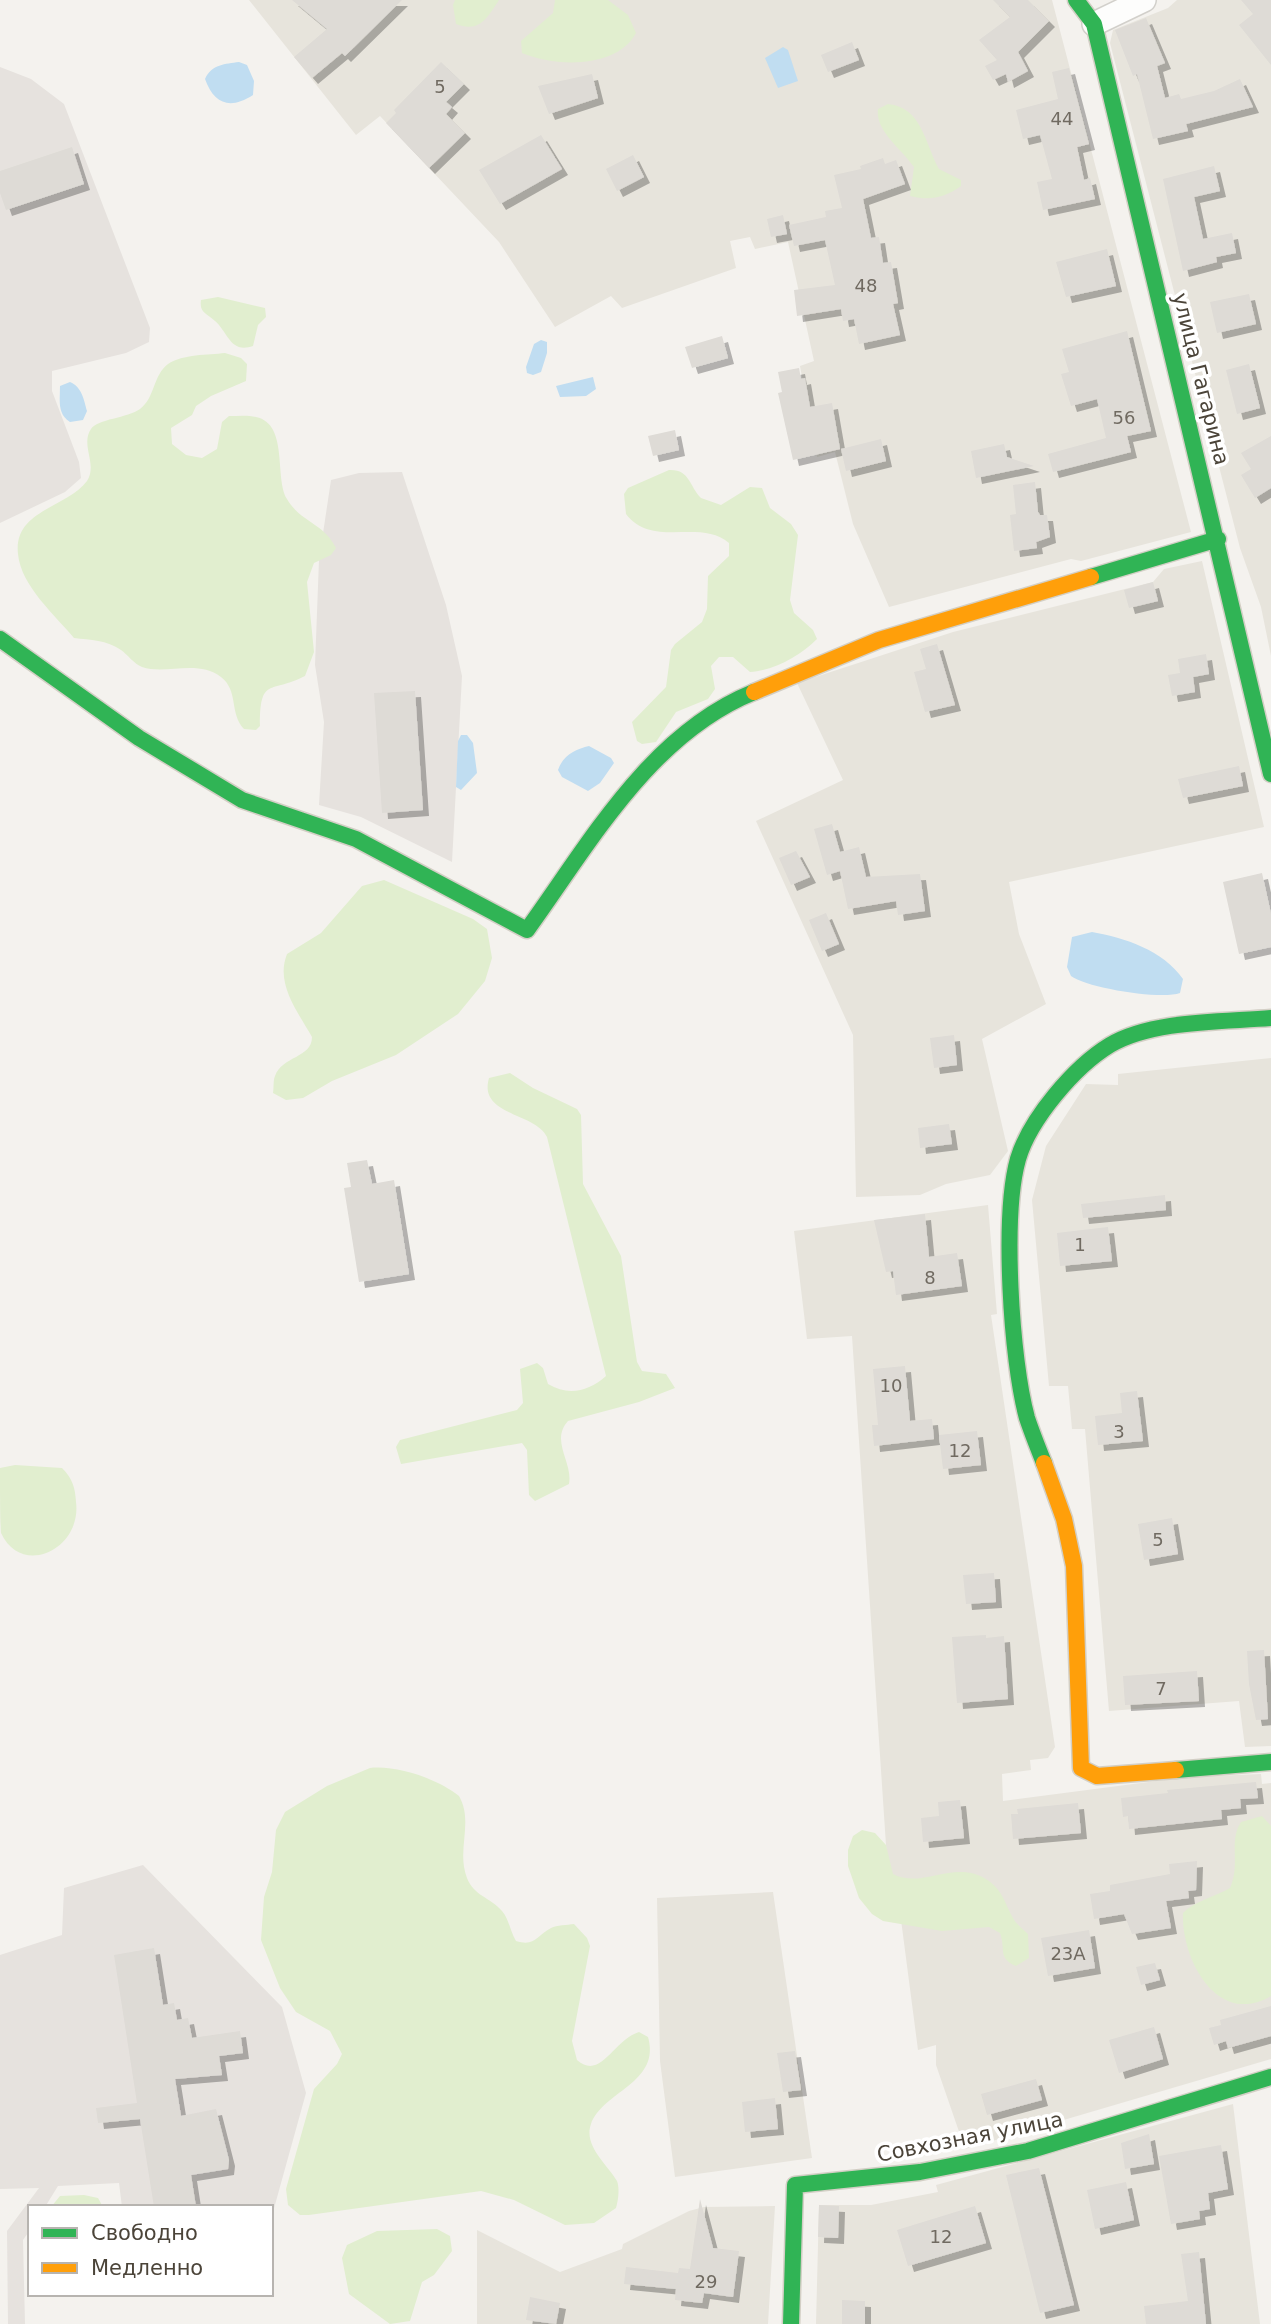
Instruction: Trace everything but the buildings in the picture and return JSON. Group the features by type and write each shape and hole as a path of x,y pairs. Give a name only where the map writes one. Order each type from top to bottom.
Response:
{"street":[{"name":"улица Гагарина","path":"1076,0 1094,24 1219,539 1271,774"},
{"path":"1094,24 1144,0"},
{"path":"0,639 139,738 242,800 356,839 527,930 634,782 671,745 733,700 879,640 1219,539"},
{"path":"1271,1018 1151,1029 1110,1045 1063,1085 1036,1122 1019,1156 1014,1176 1011,1268 1018,1367 1027,1417 1063,1519 1074,1566 1081,1769 1097,1776 1271,1762"},
{"name":"Совхозная улица","path":"791,2324 795,2185 920,2172 1028,2151 1271,2077"}],"shaded area":[{"path":"249,0 1052,0 1191,532 1081,561 1071,559 889,607 853,524 835,452 817,457 800,366 814,361 788,242 755,249 750,237 730,241 736,268 622,308 611,296 555,327 499,242 380,116 356,135"},
{"path":"1177,0 1271,0 1271,656 1261,607 1240,548 1110,43 1113,30 1168,8"},
{"path":"0,67 31,79 64,104 150,328 149,342 126,353 52,371 52,391 79,462 81,478 65,492 0,523"},
{"path":"402,472 446,605 462,676 452,862 361,817 319,805 324,722 315,665 319,560 331,480 359,473"},
{"path":"1202,561 1264,827 1009,882 1019,934 1046,1004 982,1039 1008,1151 990,1175 946,1184 920,1195 856,1197 853,1035 756,821 843,780 797,683 953,632 1153,582 1164,569"},
{"path":"1271,1058 1271,1746 1245,1747 1239,1701 1109,1711 1085,1429 1072,1429 1068,1386 1049,1386 1032,1200 1046,1146 1086,1084 1118,1085 1118,1074"},
{"path":"988,1205 997,1314 991,1315 1055,1747 1048,1758 1030,1760 1031,1770 1002,1774 1003,1801 1187,1777 1261,1774 1262,1784 1271,1783 1271,2059 965,2149 936,2065 936,2045 918,2050 897,1889 889,1890 852,1336 807,1339 794,1231"},
{"path":"143,1865 282,2007 306,2093 273,2212 273,2205 122,2205 119,2183 58,2186 46,2205 28,2205 28,2233 23,2240 25,2324 8,2324 7,2231 39,2188 0,2189 0,1955 62,1935 64,1888"},
{"path":"773,1892 812,2158 675,2177 660,2061 657,1898"},
{"path":"1233,2104 1260,2324 816,2324 819,2205 871,2205 938,2192 936,2185"},
{"path":"775,2206 768,2324 477,2324 477,2230 560,2272 622,2249 623,2244 689,2211 704,2207"}],"green space":[{"path":"455,0 499,0 482,22 471,27 456,24 453,5"},
{"path":"555,0 608,0 628,15 636,33 627,45 615,53 584,62 551,61 522,53 521,41 553,13"},
{"path":"888,104 908,112 915,119 939,169 961,180 961,186 937,197 910,196 914,167 885,132 878,117 878,109"},
{"path":"218,297 265,308 266,317 258,325 253,346 245,348 234,345 202,310 201,300"},
{"path":"225,353 241,358 247,364 246,381 211,396 196,406 192,415 171,428 172,444 186,455 202,458 217,449 222,422 229,416 253,416 266,422 277,440 283,490 287,499 299,513 331,539 336,548 331,555 314,563 307,582 314,652 305,676 269,689 265,693 260,710 260,726 256,730 244,729 239,723 227,683 212,672 192,668 142,667 110,644 74,638 32,589 20,566 18,554 19,539 32,519 67,498 87,481 91,468 87,441 94,426 140,409 149,399 159,374 168,364 188,357"},
{"path":"669,470 685,475 701,498 721,505 750,487 762,488 770,508 791,524 798,535 790,600 794,613 813,630 817,639 786,662 759,671 750,672 733,657 719,657 711,666 715,689 708,699 676,712 656,742 642,744 637,741 632,722 666,687 671,650 702,622 707,609 708,576 729,556 729,543 717,536 649,530 626,514 624,494 628,488"},
{"path":"384,880 473,919 487,929 492,958 485,981 458,1014 396,1055 332,1081 303,1098 286,1100 273,1093 275,1076 284,1064 307,1049 312,1037 286,987 284,965 287,954 321,933 362,886"},
{"path":"510,1073 533,1088 577,1109 581,1115 583,1184 621,1256 637,1362 642,1371 666,1374 675,1388 639,1402 568,1421 563,1429 561,1444 568,1468 569,1484 535,1501 529,1495 527,1450 522,1443 401,1464 396,1447 400,1440 517,1410 523,1403 520,1369 537,1363 543,1368 548,1384 563,1390 585,1389 606,1376 547,1137 541,1129 499,1107 488,1090 489,1078"},
{"path":"15,1465 62,1468 73,1484 75,1519 70,1533 49,1552 22,1554 10,1547 1,1533 0,1468"},
{"path":"370,1768 417,1774 459,1796 465,1816 463,1857 467,1878 478,1893 502,1911 516,1941 531,1942 551,1928 574,1924 587,1938 590,1946 572,2041 577,2060 593,2066 630,2036 639,2032 648,2037 650,2053 639,2076 597,2113 591,2124 590,2140 617,2181 619,2191 616,2208 594,2223 565,2225 514,2200 481,2191 309,2215 300,2215 288,2205 286,2189 314,2089 337,2064 342,2054 330,2031 296,2012 280,1988 261,1940 264,1897 272,1872 276,1830 285,1812 327,1786"},
{"path":"1262,1816 1271,1826 1271,1996 1252,2003 1234,2003 1219,1996 1206,1983 1196,1967 1188,1949 1183,1913 1199,1902 1230,1888 1235,1870 1237,1830 1241,1822"},
{"path":"862,1830 875,1833 886,1845 893,1874 916,1878 964,1872 977,1874 989,1881 1001,1893 1014,1920 1028,1934 1029,1958 1016,1966 1006,1960 1000,1933 989,1927 942,1931 883,1921 872,1914 859,1898 848,1866 848,1850 853,1836"},
{"path":"84,2195 98,2198 102,2205 53,2205 60,2196"},
{"path":"437,2229 450,2236 452,2251 434,2275 422,2282 410,2321 390,2324 349,2294 342,2258 347,2245 377,2231"}],"water":[{"path":"783,47 788,50 798,81 778,88 765,58"},
{"path":"239,62 247,65 254,81 253,95 237,102 224,102 213,94 205,79 215,68"},
{"path":"541,340 547,342 547,353 541,372 533,375 527,373 526,367 534,344"},
{"path":"593,377 596,389 586,396 560,397 556,386"},
{"path":"70,382 80,390 83,398 87,411 83,420 70,422 61,411 60,386"},
{"path":"461,735 467,735 473,743 477,773 461,790 456,787 458,741"},
{"path":"589,746 611,758 614,763 600,783 588,791 562,777 558,770 570,754"},
{"path":"1092,932 1130,942 1165,960 1183,979 1180,993 1157,995 1124,992 1092,985 1071,976 1067,967 1072,937"}],"traffic: fast":[{"path":"1076,0 1094,24 1271,774"},
{"path":"1091,577 1218,539"},
{"path":"0,639 139,738 242,800 356,839 527,930 599,828 653,763 684,735 717,711 754,692"},
{"path":"1044,1463 1027,1418 1021,1393 1010,1288 1010,1215 1013,1184 1018,1159 1032,1127 1055,1095 1082,1066 1110,1045 1127,1037 1166,1027 1271,1018"},
{"path":"1176,1770 1271,1762"},
{"path":"791,2324 795,2185 920,2172 1028,2151 1271,2077"}],"traffic: slow":[{"path":"754,692 879,640 1091,577"},
{"path":"1044,1463 1064,1519 1074,1566 1081,1768 1097,1776 1176,1770"}]}
